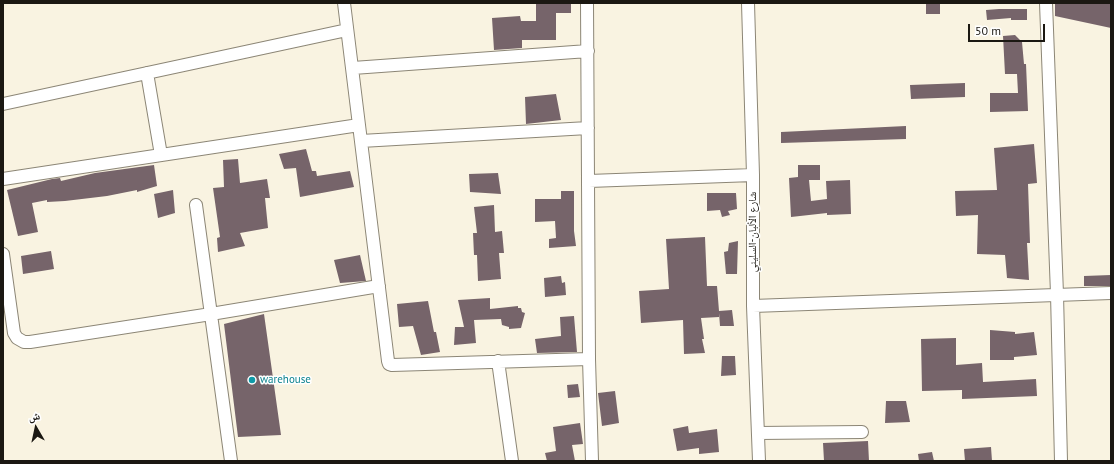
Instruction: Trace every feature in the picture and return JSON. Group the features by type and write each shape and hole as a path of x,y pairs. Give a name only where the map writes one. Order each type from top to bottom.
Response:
{"street":[{"path":"344,3 389,364 589,359"},
{"path":"587,3 589,359 592,461"},
{"name":"شارع الألبان-السليني","path":"748,3 754,175 754,306 759,461"},
{"path":"1046,3 1057,294 1061,461"},
{"path":"3,104 347,30"},
{"path":"353,68 588,52"},
{"path":"147,73 161,155"},
{"path":"3,179 359,125"},
{"path":"361,141 588,128"},
{"path":"589,181 754,175"},
{"path":"196,206 231,461"},
{"path":"3,254 14,333 17,338 24,342 211,314 379,286"},
{"path":"754,306 1111,293"},
{"path":"498,361 512,461"},
{"path":"758,433 862,432"}],"building":[{"path":"536,3 571,3 571,13 556,13 556,40 522,40 522,48 494,50 492,18 520,16 521,21 536,21"},
{"path":"926,3 940,3 940,14 926,14"},
{"path":"1055,3 1111,3 1111,28 1055,16"},
{"path":"1027,9 1027,20 1011,20 1011,18 987,20 986,10"},
{"path":"1015,35 1022,42 1024,64 1026,64 1028,111 990,112 990,93 1018,93 1017,74 1005,74 1003,36"},
{"path":"965,83 965,97 911,99 910,85"},
{"path":"556,94 561,120 526,124 525,97"},
{"path":"906,126 906,139 781,143 781,132"},
{"path":"1034,144 1037,183 1028,184 1030,243 1027,243 1029,280 1007,278 1005,255 977,254 978,215 956,216 955,191 997,190 994,148"},
{"path":"306,149 312,171 316,171 317,176 350,171 354,187 300,197 296,168 284,169 279,154"},
{"path":"238,159 240,183 267,179 270,198 265,198 268,228 240,233 245,246 218,252 217,238 220,237 213,188 224,187 223,160"},
{"path":"154,165 157,186 137,192 137,190 107,196 65,201 47,202 47,200 32,203 38,232 18,236 7,190 52,179 60,178 61,181 95,173"},
{"path":"798,165 820,165 820,180 809,180 811,201 827,199 826,181 850,180 851,214 827,215 827,213 791,217 789,178 798,177"},
{"path":"498,173 501,194 470,192 469,174"},
{"path":"173,190 175,213 158,218 154,194"},
{"path":"561,191 574,191 574,231 576,246 549,248 549,239 556,238 555,221 535,222 535,199 561,199"},
{"path":"707,193 736,193 737,209 728,211 730,215 722,217 720,210 707,211"},
{"path":"494,205 495,232 502,231 504,253 499,253 501,279 478,281 477,255 474,255 473,233 477,233 474,207"},
{"path":"705,237 707,286 717,286 719,311 732,310 734,326 720,326 719,313 719,317 701,318 704,339 702,339 705,353 684,354 683,320 641,323 639,291 669,289 666,239"},
{"path":"738,241 737,274 726,274 724,252 728,251 729,243"},
{"path":"51,251 54,269 23,274 21,256"},
{"path":"360,255 366,281 340,283 334,260"},
{"path":"1111,275 1111,286 1084,286 1084,276"},
{"path":"561,276 562,283 565,282 566,295 545,297 544,278"},
{"path":"490,298 490,309 518,306 518,308 521,308 522,312 525,313 521,328 509,329 509,327 502,325 501,319 474,320 476,343 454,345 455,327 464,327 458,300"},
{"path":"428,301 434,332 436,332 440,352 421,355 413,326 399,327 397,304"},
{"name":"warehouse","path":"264,314 281,435 238,437 224,324"},
{"path":"574,316 577,352 537,353 535,339 561,336 560,317"},
{"path":"990,330 1015,332 1015,334 1034,332 1037,355 1014,357 1014,360 990,360"},
{"path":"956,338 956,365 982,363 983,382 1036,379 1037,396 962,399 962,390 922,391 921,339"},
{"path":"722,356 735,356 736,375 721,376"},
{"path":"578,384 580,397 568,398 567,385"},
{"path":"615,391 619,423 602,426 598,393"},
{"path":"886,401 906,401 910,422 885,423"},
{"path":"580,423 583,444 572,445 575,461 547,461 545,453 556,451 553,427"},
{"path":"688,426 689,433 717,429 719,452 699,454 699,448 677,451 673,429"},
{"path":"868,441 869,461 824,461 823,443"},
{"path":"991,447 992,461 965,461 964,449"},
{"path":"932,452 934,461 919,461 918,454"}],"place":[{"name":"warehouse","path":"252,380"}]}
